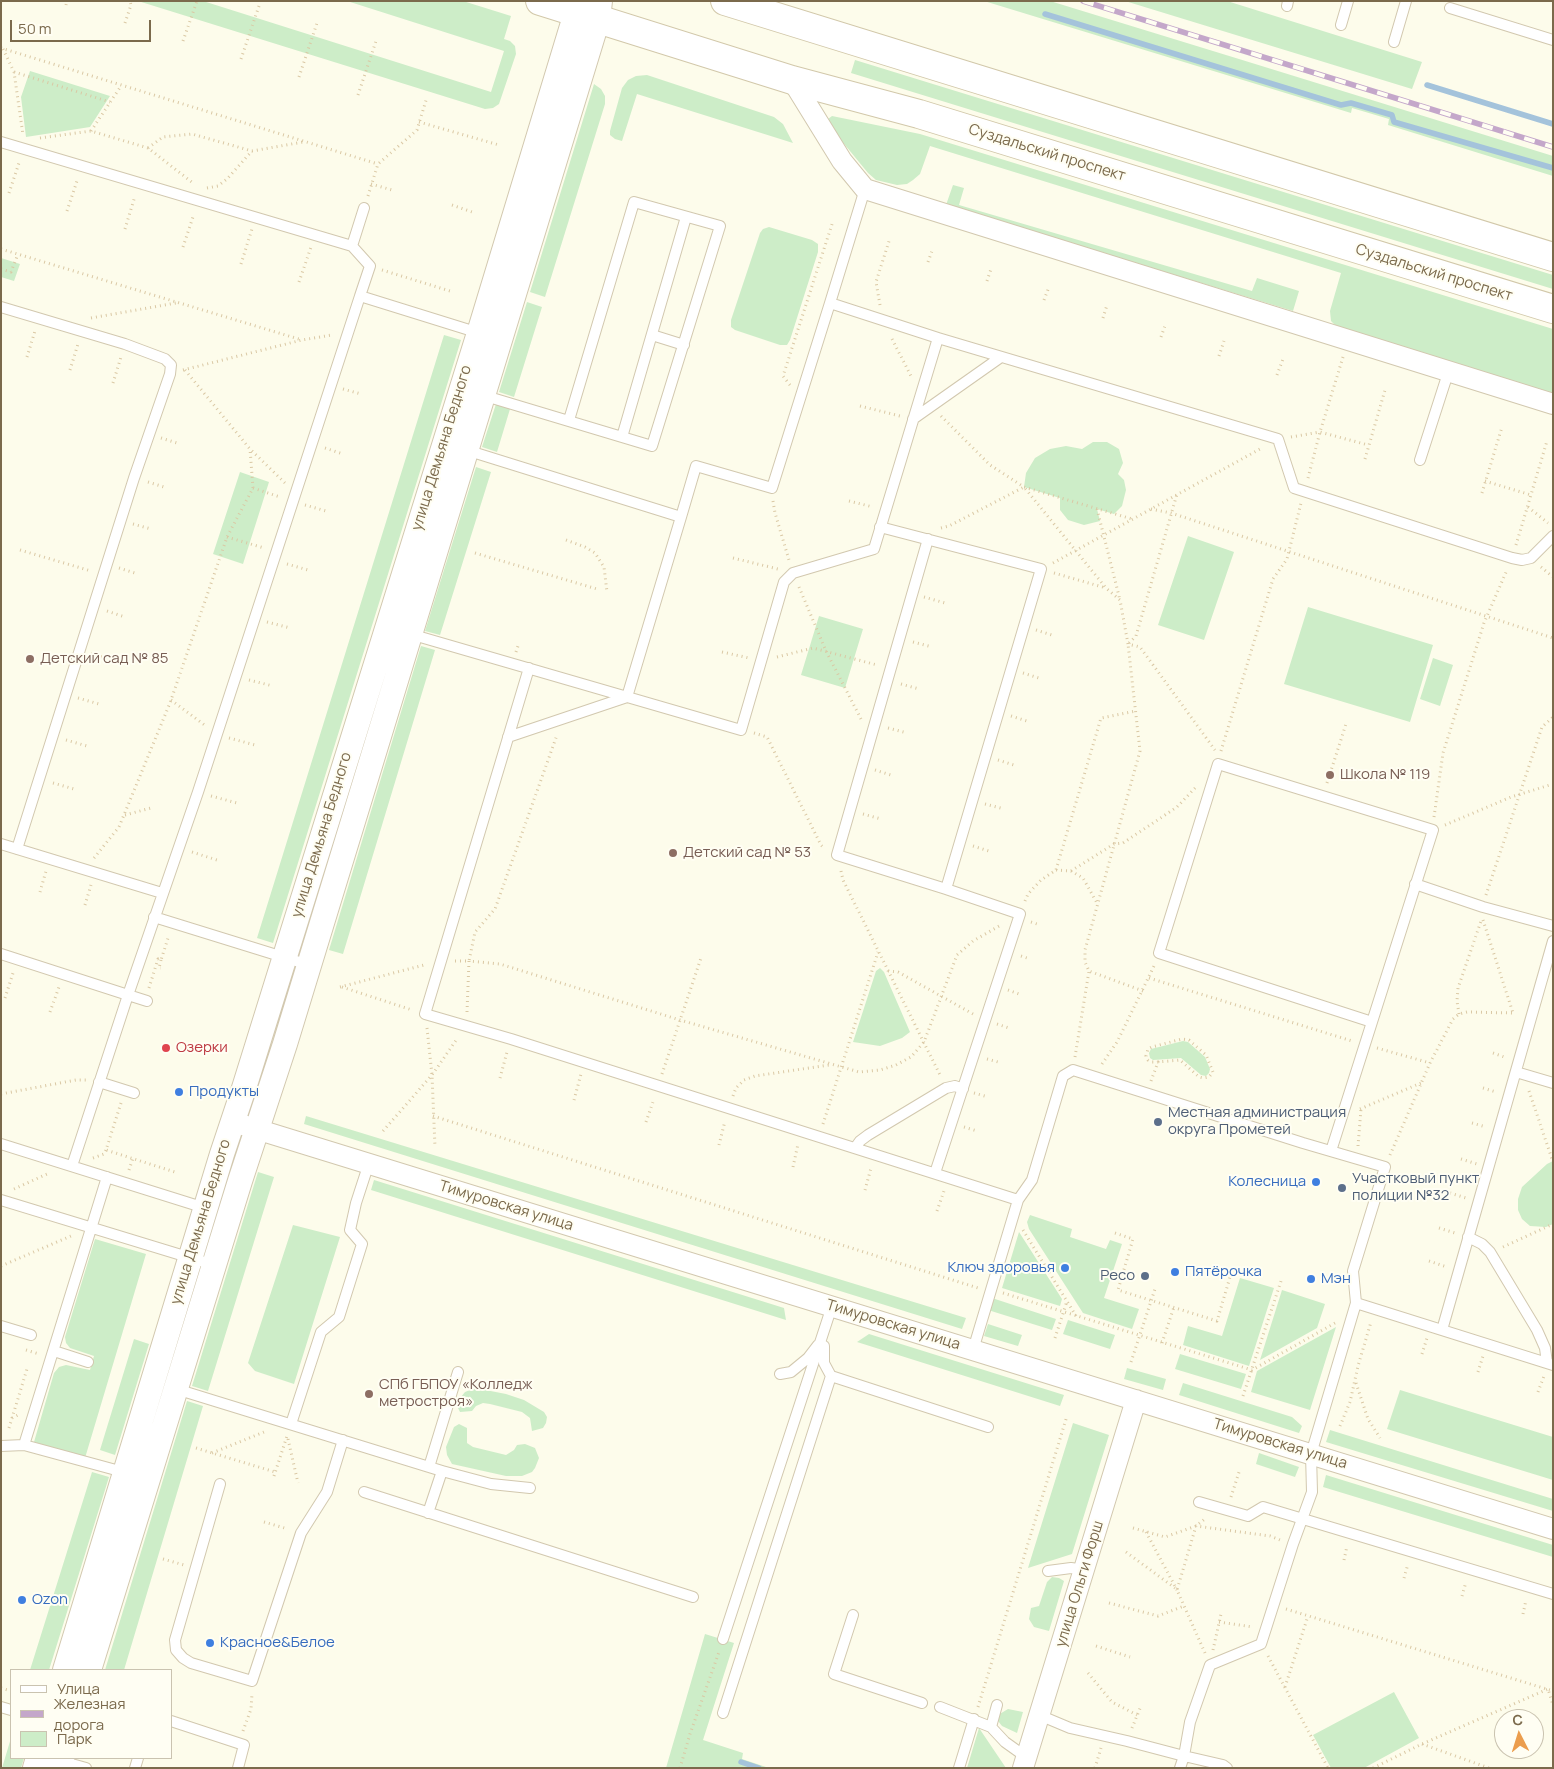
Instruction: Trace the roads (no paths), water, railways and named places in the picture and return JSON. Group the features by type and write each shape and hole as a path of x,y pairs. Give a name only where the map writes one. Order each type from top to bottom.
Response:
{"main road":[{"name":"Суздальский проспект","path":"540,1 589,9 792,80 919,114 1553,309"},
{"path":"725,1 1553,257"}],"street":[{"name":"улица Демьяна Бедного","path":"89,1669 148,1479 164,1386 190,1259 205,1208 284,958 398,631 589,9"},
{"path":"792,80 842,161 866,189 1553,404"},
{"name":"улица Демьяна Бедного","path":"65,1669 125,1473 164,1386 214,1265 310,965 398,631"},
{"name":"Тимуровская улица","path":"232,1122 1553,1529"},
{"name":"улица Ольги Форш","path":"1025,1762 1136,1400"},
{"path":"35,1768 55,1761"}],"lane":[{"path":"1341,25 1348,1"},
{"path":"1394,42 1406,1"},
{"path":"1450,8 1553,40"},
{"path":"1,142 24,144 82,166 352,246 370,266 198,792 162,893 72,1166"},
{"path":"627,697 696,466 772,488 866,189"},
{"path":"472,392 652,446 720,226 634,202 569,420"},
{"path":"352,246 364,208"},
{"path":"622,436 686,217"},
{"path":"360,296 489,336"},
{"path":"830,303 938,338 1278,439 1294,488 1304,492 1522,560 1531,558 1553,536"},
{"path":"1,306 125,344 166,359 171,365 170,374 134,478 17,849"},
{"path":"652,335 684,345"},
{"path":"398,631 741,730 784,582 794,573 874,549 938,338"},
{"path":"912,419 1001,357"},
{"path":"1420,460 1449,370"},
{"path":"455,446 681,517"},
{"path":"880,527 1041,569 946,889"},
{"path":"928,539 837,856 1020,914 935,1173"},
{"path":"529,668 425,1014 658,1085 1018,1200"},
{"path":"508,738 627,697"},
{"path":"1331,1151 1364,1044 1372,1022 1433,830 1218,764 1159,953 1372,1022"},
{"path":"1,844 162,893"},
{"path":"1415,884 1482,907 1553,926"},
{"path":"154,917 310,965"},
{"path":"1442,1330 1468,1237 1520,1073 1532,1013 1553,941"},
{"path":"1,954 146,1001"},
{"path":"972,1350 1018,1200 1032,1180 1063,1076 1073,1070 1385,1167 1353,1271 1354,1308 1311,1454 1312,1492 1293,1544 1267,1630 1261,1644 1210,1665 1190,1722 1180,1768"},
{"path":"1520,1073 1553,1083"},
{"path":"99,1082 130,1091"},
{"path":"855,1148 868,1135 946,1088 955,1086 963,1089"},
{"path":"1,1144 205,1208"},
{"path":"289,1423 321,1332 339,1316 362,1244 350,1230 356,1203 369,1163"},
{"path":"24,1446 107,1177"},
{"path":"5,1196 92,1228 214,1265"},
{"path":"1468,1237 1482,1244 1490,1252 1538,1330 1550,1364"},
{"path":"723,1639 824,1337 832,1306"},
{"path":"1354,1308 1375,1309 1550,1364"},
{"path":"1,1326 31,1335"},
{"path":"780,1374 791,1372 808,1358 824,1337"},
{"path":"824,1337 824,1363 831,1376 988,1427"},
{"path":"54,1351 88,1362"},
{"path":"429,1467 458,1372"},
{"path":"723,1713 831,1376"},
{"path":"164,1386 442,1471 491,1484 530,1488"},
{"path":"220,1484 175,1640 176,1650 191,1663 252,1681 301,1533 327,1492 343,1440"},
{"path":"1,1446 24,1446 148,1479"},
{"path":"428,1513 442,1471"},
{"path":"364,1492 693,1597"},
{"path":"1199,1502 1248,1516 1263,1507 1301,1520 1553,1594"},
{"path":"1048,1572 1071,1568 1085,1570"},
{"path":"853,1615 834,1674 922,1703"},
{"path":"991,1727 998,1705"},
{"path":"940,1708 974,1719 991,1727 1025,1762"},
{"path":"1039,1715 1070,1728 1223,1765 1227,1768"},
{"path":"959,1768 974,1719"},
{"path":"172,1721 244,1744 238,1768"},
{"path":"55,1761 86,1768"}],"waterway":[{"path":"1045,14 1341,105 1351,103 1392,115 1394,122 1553,168"},
{"path":"1427,85 1553,124"},
{"path":"741,1762 759,1768"}],"railway":[{"path":"1083,1 1553,147"}],"place":[{"name":"Детский сад № 85","path":"30,659"},
{"name":"Школа № 119","path":"1330,775"},
{"name":"Детский сад № 53","path":"673,853"},
{"name":"Озерки","path":"166,1048"},
{"name":"Продукты","path":"179,1092"},
{"name":"Местная администрация округа Прометей","path":"1158,1122"},
{"name":"Колесница","path":"1316,1182"},
{"name":"Участковый пункт полиции №32","path":"1342,1188"},
{"name":"Ключ здоровья","path":"1065,1268"},
{"name":"Пятёрочка","path":"1175,1272"},
{"name":"Ресо","path":"1145,1276"},
{"name":"Мэн","path":"1311,1279"},
{"name":"СПб ГБПОУ «Колледж метростроя»","path":"369,1394"},
{"name":"Ozon","path":"22,1600"},
{"name":"Красное&Белое","path":"210,1643"}]}
